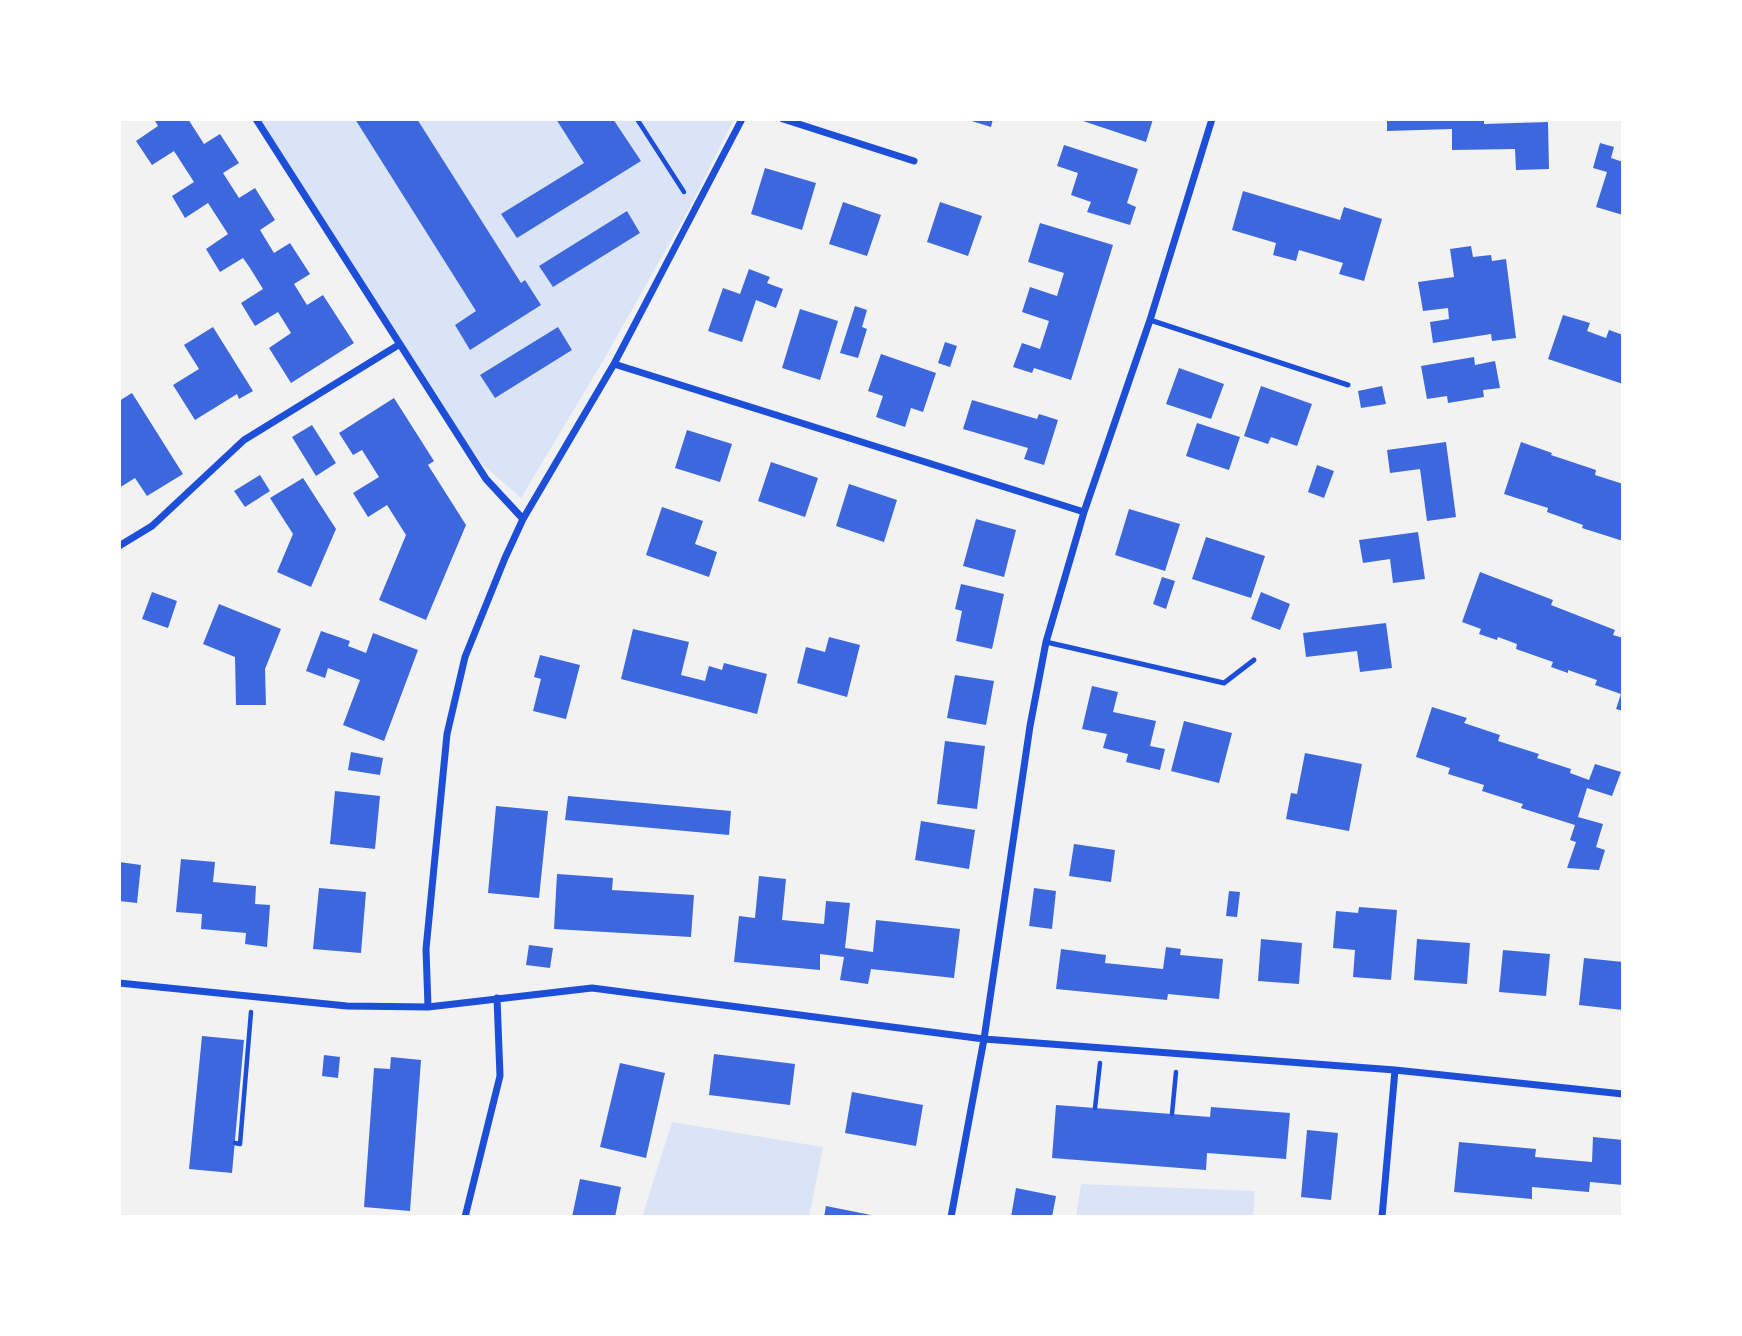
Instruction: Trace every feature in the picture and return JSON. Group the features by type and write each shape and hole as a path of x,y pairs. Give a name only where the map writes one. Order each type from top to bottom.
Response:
{"street":[{"path":"256,119 486,479 523,519"},
{"path":"428,1007 426,949 447,734 465,657 523,519 614,364 742,119"},
{"path":"783,119 914,161"},
{"path":"951,1217 984,1039 1030,726 1046,642 1084,512 1150,320 1212,119"},
{"path":"119,546 152,526 244,440 400,344"},
{"path":"614,364 1084,512"},
{"path":"119,984 347,1006 428,1007 592,988 984,1039 1395,1070 1623,1094"},
{"path":"465,1217 500,1076 497,998"},
{"path":"1382,1217 1395,1070"}],"lane":[{"path":"1150,320 1348,385"},
{"path":"1046,642 1224,683 1254,660"}],"path":[{"path":"636,119 695,209"},
{"path":"234,1143 240,1144 253,997"},
{"path":"1095,1108 1101,1048"},
{"path":"1172,1114 1178,1054"}],"shaded area":[{"path":"256,119 734,119 689,209 521,498 480,462 400,344"},
{"path":"672,1122 823,1147 809,1217 642,1217"},
{"path":"1081,1184 1255,1191 1253,1217 1076,1217"}],"building":[{"path":"154,119 188,119 204,144 220,134 239,163 223,173 239,198 255,188 275,220 260,230 274,253 290,243 310,274 294,284 307,305 323,295 354,343 291,383 269,348 291,333 278,312 255,326 241,303 263,289 250,268 243,258 220,272 206,249 228,234 208,203 185,218 172,196 194,182 174,151 152,165 136,141 158,126"},
{"path":"355,119 417,119 521,283 525,280 541,305 470,350 455,325 476,311"},
{"path":"556,119 613,119 641,161 517,238 501,214 584,163"},
{"path":"965,119 993,119 991,127"},
{"path":"1077,119 1153,119 1146,142"},
{"path":"1387,119 1484,119 1484,124 1548,122 1549,169 1516,170 1515,149 1452,150 1452,129 1387,131"},
{"path":"1600,143 1614,147 1611,158 1623,162 1623,215 1596,207 1607,172 1593,168"},
{"path":"1064,145 1138,169 1127,203 1136,207 1130,225 1087,212 1091,202 1071,195 1078,173 1057,166"},
{"path":"765,168 816,183 802,230 751,214"},
{"path":"1243,191 1340,220 1344,207 1382,219 1364,281 1339,274 1343,263 1299,250 1296,261 1273,255 1276,243 1232,230"},
{"path":"843,202 881,215 867,256 829,244"},
{"path":"940,202 982,216 968,256 927,242"},
{"path":"627,211 640,233 553,287 539,266"},
{"path":"1040,223 1113,245 1071,380 1034,368 1032,373 1013,367 1022,343 1040,349 1049,321 1022,312 1030,287 1057,296 1064,273 1028,262"},
{"path":"1471,246 1473,257 1491,255 1492,261 1506,259 1516,338 1492,341 1491,334 1433,343 1430,322 1449,319 1448,308 1423,311 1418,282 1454,277 1450,249"},
{"path":"749,269 770,277 767,283 783,289 776,308 756,300 742,342 708,331 723,288 740,294"},
{"path":"855,306 867,310 862,327 867,329 858,358 840,353"},
{"path":"800,309 838,321 820,380 782,368"},
{"path":"1563,315 1590,323 1587,331 1606,338 1609,330 1623,335 1623,384 1548,359"},
{"path":"213,327 253,391 239,399 237,394 195,420 173,385 199,369 184,345"},
{"path":"558,327 572,350 495,398 480,375"},
{"path":"945,342 957,346 950,367 938,363"},
{"path":"881,354 936,373 923,412 911,408 905,427 876,417 883,396 868,391"},
{"path":"1474,357 1475,365 1495,361 1500,388 1483,390 1484,397 1448,403 1447,396 1427,399 1421,366"},
{"path":"1179,368 1224,384 1211,419 1166,404"},
{"path":"1261,386 1312,404 1297,446 1271,437 1268,444 1244,436"},
{"path":"1382,386 1386,404 1361,408 1358,391"},
{"path":"132,393 183,474 147,496 135,478 119,488 119,401"},
{"path":"394,398 434,461 428,465 466,525 426,620 379,600 406,535 387,505 368,517 353,493 379,477 362,450 353,455 339,433"},
{"path":"972,400 1037,419 1039,414 1058,420 1044,465 1024,459 1028,448 963,429"},
{"path":"1197,423 1240,437 1229,470 1186,456"},
{"path":"312,425 336,463 316,476 292,437"},
{"path":"687,430 732,444 720,482 675,468"},
{"path":"1446,442 1456,517 1427,521 1420,469 1390,473 1387,450"},
{"path":"1521,442 1596,470 1595,475 1623,484 1623,541 1582,528 1583,525 1547,512 1548,508 1504,494"},
{"path":"771,462 818,478 805,517 758,501"},
{"path":"1317,465 1334,471 1324,498 1308,492"},
{"path":"260,475 270,491 245,507 234,491"},
{"path":"303,478 336,529 311,587 277,572 293,534 270,498"},
{"path":"849,484 897,500 884,542 836,526"},
{"path":"662,507 703,521 695,544 717,552 709,577 646,555"},
{"path":"1129,509 1180,524 1165,571 1115,555"},
{"path":"976,519 1016,530 1004,577 963,566"},
{"path":"1418,532 1425,579 1393,583 1390,559 1363,563 1359,540"},
{"path":"1206,537 1265,556 1251,598 1192,579"},
{"path":"1480,572 1553,600 1551,605 1615,630 1613,635 1623,638 1623,711 1616,709 1621,694 1595,685 1597,680 1551,667 1553,662 1516,649 1517,644 1479,634 1481,629 1462,622"},
{"path":"1162,577 1175,581 1166,609 1153,604"},
{"path":"961,584 1004,594 992,649 956,641 962,611 955,609"},
{"path":"152,592 177,601 168,628 142,619"},
{"path":"1261,592 1290,604 1280,630 1251,619"},
{"path":"219,604 281,629 265,669 266,705 236,705 235,657 203,644"},
{"path":"1386,623 1392,668 1360,672 1357,651 1306,657 1303,633"},
{"path":"633,629 689,642 681,675 705,681 709,666 722,670 724,663 767,674 757,714 621,679"},
{"path":"321,631 350,641 348,646 366,653 373,633 418,650 384,741 343,725 360,680 328,668 325,678 306,671"},
{"path":"829,637 860,645 847,697 797,683 806,647 825,652"},
{"path":"540,655 580,665 566,719 533,711 541,679 534,677"},
{"path":"955,675 994,681 986,725 947,718"},
{"path":"1092,686 1118,692 1113,712 1156,721 1150,746 1165,749 1160,770 1126,762 1128,754 1103,748 1107,734 1082,729"},
{"path":"1432,707 1467,718 1464,723 1500,735 1498,741 1539,754 1537,758 1571,769 1570,773 1589,780 1595,764 1621,772 1612,796 1587,788 1578,817 1603,824 1596,847 1605,850 1599,870 1567,868 1576,842 1570,840 1575,825 1521,808 1523,804 1482,791 1484,785 1448,774 1450,768 1416,757"},
{"path":"1184,721 1232,733 1219,783 1171,771"},
{"path":"945,741 985,746 977,809 937,804"},
{"path":"351,752 383,758 380,775 348,770"},
{"path":"1305,753 1362,764 1349,831 1286,819 1291,793 1297,794"},
{"path":"335,791 380,796 375,849 330,844"},
{"path":"568,796 731,811 729,835 565,820"},
{"path":"496,806 548,811 539,898 488,893"},
{"path":"921,821 975,830 969,869 915,860"},
{"path":"1074,844 1115,850 1111,882 1069,876"},
{"path":"181,859 215,862 213,882 256,886 255,904 270,905 267,947 245,944 246,933 201,929 202,914 176,912"},
{"path":"119,862 141,865 137,903 119,901"},
{"path":"557,874 613,878 612,890 694,895 691,937 554,929"},
{"path":"759,876 786,879 782,920 824,924 826,901 850,903 845,948 873,952 876,920 960,929 954,978 871,969 868,984 840,980 844,957 820,954 820,970 734,962 739,916 755,918"},
{"path":"319,888 366,892 361,953 313,949"},
{"path":"1034,888 1056,891 1052,929 1029,926"},
{"path":"1229,891 1240,892 1237,917 1226,916"},
{"path":"1359,907 1397,910 1391,980 1353,977 1355,950 1333,948 1336,911 1358,913"},
{"path":"1261,939 1302,943 1299,984 1258,981"},
{"path":"1417,939 1470,943 1467,984 1414,980"},
{"path":"529,945 553,948 550,968 526,965"},
{"path":"1166,947 1181,949 1180,955 1223,959 1219,999 1168,994 1167,1000 1056,989 1061,949 1106,955 1105,963 1163,969"},
{"path":"1503,950 1550,954 1546,996 1499,992"},
{"path":"1584,958 1623,962 1623,1010 1579,1005"},
{"path":"202,1036 244,1040 232,1173 189,1169"},
{"path":"714,1054 795,1064 790,1105 709,1095"},
{"path":"324,1055 340,1057 338,1078 322,1076"},
{"path":"391,1057 421,1060 410,1211 364,1207 374,1068 390,1069"},
{"path":"620,1063 665,1073 646,1158 600,1147"},
{"path":"852,1092 923,1105 916,1146 845,1133"},
{"path":"1056,1105 1210,1117 1211,1107 1290,1113 1286,1159 1207,1153 1206,1170 1052,1158"},
{"path":"1307,1130 1338,1133 1331,1200 1301,1197"},
{"path":"1593,1137 1623,1140 1623,1185 1590,1182 1589,1192 1532,1187 1532,1199 1454,1192 1459,1142 1536,1149 1535,1157 1592,1162"},
{"path":"580,1179 621,1187 615,1217 572,1217"},
{"path":"1016,1188 1056,1196 1052,1217 1011,1217"},
{"path":"826,1206 876,1216 876,1217 824,1217"}]}
